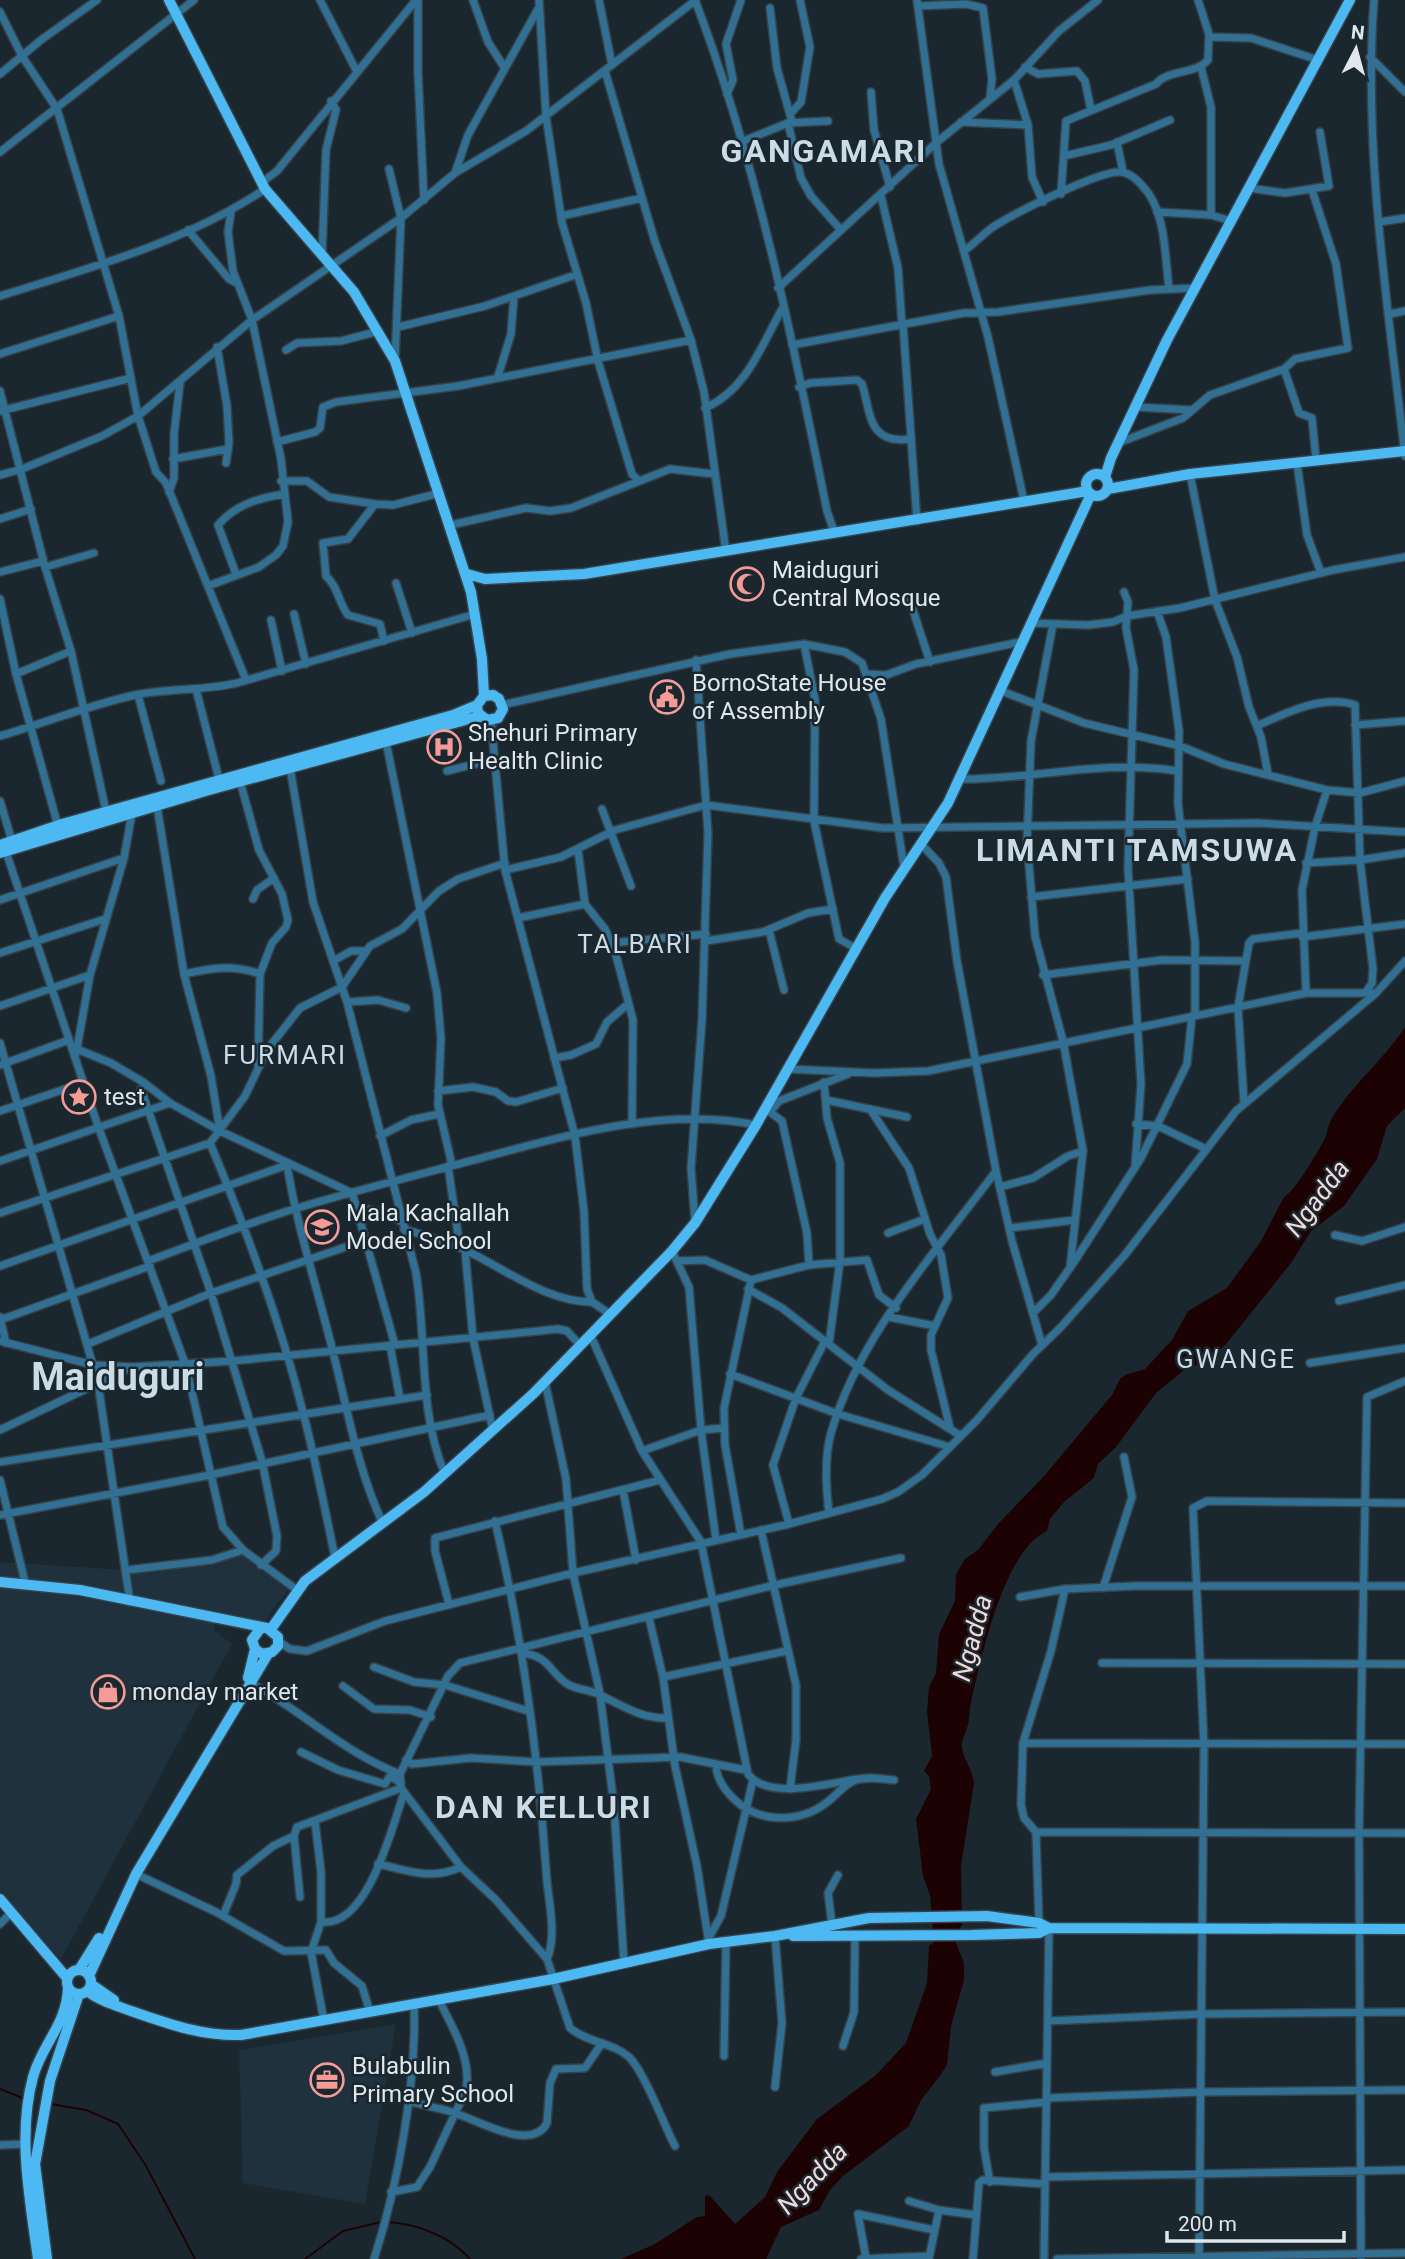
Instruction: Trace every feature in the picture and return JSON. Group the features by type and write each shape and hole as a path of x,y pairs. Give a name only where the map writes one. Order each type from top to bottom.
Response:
{"main road":[{"path":"169,0 263,186 354,292 395,361 467,574 482,659 486,718"},
{"path":"247,1684 255,1648 252,1640 266,1629 297,1590 335,1557 383,1524 445,1474 493,1431 545,1382 672,1251 695,1223 756,1125 768,1111 788,1069 904,867 934,826 1135,407 1195,288 1350,0"},
{"path":"467,574 485,579 584,574 917,521 1024,502 1097,485 1316,460 1405,453"},
{"path":"471,592 485,579"},
{"path":"4,847 106,811 220,783 453,715 485,699 502,705 500,715 386,742 240,782 220,783 157,806 4,847"},
{"path":"0,1582 25,1582 266,1629 278,1641 275,1649 268,1654 247,1684 203,1764 135,1874 34,2074 24,2112 38,2259"},
{"path":"255,1648 268,1654"},
{"path":"0,1899 79,1982 110,2004 166,2025 222,2035 262,2033 553,1979 709,1941 726,1942 775,1936 832,1924 903,1915 970,1915 1039,1923 1049,1928 1405,1928"},
{"path":"775,1936 972,1935 1039,1933 1049,1928"},
{"path":"47,2259 34,2164 50,2081 79,1982"}],"street":[{"path":"0,74 97,0"},
{"path":"0,152 194,0"},
{"path":"320,0 357,72"},
{"path":"0,296 102,262 231,212 263,186 417,0"},
{"path":"417,0 417,64 424,200"},
{"path":"472,0 488,42 504,67"},
{"path":"599,0 609,68 642,198 654,242 691,340 705,408 726,552"},
{"path":"0,475 102,436 138,416 252,320 401,218 455,173 505,145 546,116 696,0 741,142 792,345 827,511 835,534"},
{"path":"727,94 733,80 726,44 741,0"},
{"path":"791,113 801,102 810,47 800,0"},
{"path":"778,288 937,142 1014,80 1059,30 1098,0"},
{"path":"1061,194 1066,121 1156,84 1162,78 1201,67 1208,60 1209,37 1198,0"},
{"path":"1374,0 1370,57 1372,155 1405,453"},
{"path":"990,98 992,79 983,8 966,4 918,3 939,164 964,251 1024,502"},
{"path":"455,173 464,143 538,4"},
{"path":"538,4 546,116 561,216 575,275 586,303 598,361 632,474 638,480"},
{"path":"770,8 777,68 791,113 790,122 801,178 811,196 840,229"},
{"path":"0,12 22,56 57,109 119,316 138,416 156,472 166,483 246,680"},
{"path":"1209,37 1251,38 1318,60"},
{"path":"1370,57 1405,92"},
{"path":"1025,67 1038,74 1077,71 1085,81 1091,110"},
{"path":"1201,67 1211,107 1212,215"},
{"path":"1014,80 1028,125 1032,177 1043,202"},
{"path":"871,92 874,130 890,187"},
{"path":"323,259 326,150 336,110 331,101"},
{"path":"741,142 790,122 822,118 828,121"},
{"path":"1064,156 1117,142 1170,120"},
{"path":"960,122 1028,125"},
{"path":"1248,188 1285,193 1329,186 1320,132"},
{"path":"1117,142 1123,172"},
{"path":"389,169 401,218 395,361"},
{"path":"964,251 991,228 1043,202 1092,178 1123,172 1136,179 1150,196 1157,212 1169,288"},
{"path":"1117,443 1183,418 1210,395 1284,369 1295,359 1339,352 1349,345 1336,264 1312,190"},
{"path":"880,196 898,268 917,521"},
{"path":"561,216 642,198"},
{"path":"208,586 236,573 259,567 276,555 283,546 288,522 277,442 252,320 238,284 228,232 231,212"},
{"path":"1157,212 1212,215 1231,221"},
{"path":"1380,222 1405,218"},
{"path":"188,230 229,278 238,284"},
{"path":"398,327 514,296 575,275"},
{"path":"792,345 979,312 1169,288 1195,288"},
{"path":"498,376 511,334 514,296"},
{"path":"705,408 717,403 758,360 782,308"},
{"path":"1390,314 1405,311"},
{"path":"0,354 119,316"},
{"path":"286,350 297,343 341,341 379,331"},
{"path":"277,442 308,436 320,428 324,405 350,398 458,386 498,376 598,361 691,340"},
{"path":"217,347 227,406 226,463"},
{"path":"1284,369 1299,413 1312,418 1316,460"},
{"path":"3,411 131,378"},
{"path":"799,387 810,383 857,380 862,384 870,416 880,435 888,439 910,439"},
{"path":"169,492 174,478 173,459 180,383"},
{"path":"0,391 18,470 71,651 106,811"},
{"path":"1135,407 1192,410"},
{"path":"173,459 228,449"},
{"path":"1297,463 1309,543 1321,573"},
{"path":"451,525 526,508 550,511 571,508 638,480 670,470 714,474"},
{"path":"1190,474 1215,600 1232,639 1268,774"},
{"path":"281,481 307,481 329,497 375,504 393,505 440,493"},
{"path":"236,573 218,524 226,514 247,504 285,494"},
{"path":"375,504 348,539 323,543 326,576 337,586 345,611 348,615 380,624 384,641"},
{"path":"0,519 31,509"},
{"path":"0,572 94,553"},
{"path":"1030,623 1088,625 1113,622 1127,615 1215,600 1321,573 1405,557"},
{"path":"396,583 412,633"},
{"path":"1124,592 1126,628 1134,670 1129,887 1141,1084 1136,1124 1135,1168"},
{"path":"0,599 2,619 16,674 33,727 58,826"},
{"path":"910,601 930,662"},
{"path":"1034,1312 1070,1268 1135,1168 1187,1064 1196,958 1180,824 1177,771 1180,746 1174,684 1166,637 1157,611"},
{"path":"294,614 306,664"},
{"path":"0,736 138,695 212,689 475,614"},
{"path":"271,620 282,671"},
{"path":"1053,624 1031,741 1028,827 1031,897 1043,975 1063,1041 1083,1151 1070,1268"},
{"path":"866,674 886,675 930,662 1020,642"},
{"path":"804,644 815,699 814,821 839,939 857,949"},
{"path":"502,705 696,660 804,644 826,646 857,657 866,674 881,719 904,867"},
{"path":"16,674 71,651"},
{"path":"695,1223 691,1194 706,937 706,805 696,660"},
{"path":"196,689 220,783"},
{"path":"999,690 1084,723 1180,746 1224,764 1327,790 1360,793 1405,781"},
{"path":"138,695 161,781"},
{"path":"1257,726 1302,707 1343,703 1354,705 1360,793 1360,860 1373,969 1372,983 1366,992"},
{"path":"486,718 495,759 505,866 575,1136 584,1211 586,1280 592,1302"},
{"path":"1355,725 1405,721"},
{"path":"386,742 403,814 437,993 442,1038 439,1114 463,1249 473,1338 493,1431"},
{"path":"447,771 495,759"},
{"path":"958,779 1131,767 1177,771"},
{"path":"290,768 313,902 347,1002 424,1318 430,1427 433,1447 445,1474"},
{"path":"240,782 259,850 282,894 288,920 286,927 272,943 260,974 258,1070"},
{"path":"1306,993 1302,890 1315,827 1327,790"},
{"path":"0,802 4,847 50,989 69,1040 77,1053 83,1083 115,1175 134,1220 186,1366 223,1527 243,1550 297,1590"},
{"path":"0,1213 210,1143 245,1096 274,1039 300,1008 342,987 365,951 420,913 439,891 458,879 579,850 613,831 706,805 814,821 899,828 1258,823 1405,832"},
{"path":"157,806 184,974 211,1076 220,1131"},
{"path":"602,809 613,831 631,886"},
{"path":"77,1053 90,975 124,858 132,813"},
{"path":"921,844 939,863 946,877 996,1171 1042,1345"},
{"path":"579,850 585,904 606,929 628,1004 634,1043 632,1124"},
{"path":"1306,863 1360,860 1405,853"},
{"path":"0,900 124,858"},
{"path":"253,899 257,890 274,878"},
{"path":"1031,897 1188,879"},
{"path":"518,918 585,904"},
{"path":"611,943 769,930 808,913 833,909"},
{"path":"0,953 105,919"},
{"path":"1244,1103 1238,1007 1249,943 1253,939 1405,924"},
{"path":"769,930 784,990"},
{"path":"333,961 351,951 365,951"},
{"path":"1043,975 1134,962 1196,958 1246,961"},
{"path":"278,1641 290,1649 307,1651 385,1621 701,1542 789,1524 898,1492 922,1475 961,1436 1139,1239 1204,1148 1244,1103 1376,993 1405,961"},
{"path":"184,974 220,966 237,967 260,974"},
{"path":"0,1006 90,975"},
{"path":"788,1069 928,1071 1306,993 1376,993"},
{"path":"347,1002 378,1000 406,1008"},
{"path":"554,1058 571,1055 596,1044 607,1022 628,1004"},
{"path":"3,1064 69,1040"},
{"path":"0,1043 3,1064 32,1150 60,1246 71,1296 88,1343 98,1383 130,1602"},
{"path":"77,1053 143,1082 170,1103 286,1165 351,1193 393,1345 400,1399"},
{"path":"809,1265 807,1233 782,1121 768,1111 779,1101 852,1072"},
{"path":"789,1524 774,1465 796,1398 827,1342 840,1261 840,1163 827,1118 824,1082"},
{"path":"0,1111 83,1083"},
{"path":"438,1091 473,1087 496,1092 508,1101 516,1102 563,1088"},
{"path":"141,1089 211,1293 262,1461 277,1536 276,1551 261,1565"},
{"path":"826,1100 907,1117"},
{"path":"0,1161 170,1103"},
{"path":"870,1110 909,1168 944,1267 948,1298 935,1326 931,1350 950,1428"},
{"path":"380,1136 411,1119 439,1114"},
{"path":"579,1344 567,1331 558,1329 232,1362 133,1367 93,1365 3,1342 1,1318 71,1296 243,1226 294,1209 450,1166 632,1124 723,1118 756,1125"},
{"path":"1136,1124 1158,1126 1204,1148"},
{"path":"210,1143 243,1226 286,1355 313,1452 335,1557"},
{"path":"1000,1187 1033,1178 1068,1156 1083,1151"},
{"path":"0,1266 286,1165"},
{"path":"286,1165 294,1209 309,1258 355,1443 383,1524"},
{"path":"829,1513 827,1456 838,1414 858,1365 937,1250 996,1171"},
{"path":"356,1207 381,1212 403,1226 463,1249 533,1285 570,1299 592,1302 610,1314"},
{"path":"888,1233 925,1219"},
{"path":"1009,1228 1075,1220"},
{"path":"1335,1236 1362,1241 1405,1227"},
{"path":"88,1343 259,1275 366,1240"},
{"path":"672,1251 689,1287 701,1430 716,1539"},
{"path":"678,1261 705,1259 749,1284 895,1395 961,1436"},
{"path":"749,1284 809,1265 862,1259 870,1262 879,1295 896,1308"},
{"path":"741,1535 724,1428 730,1374 749,1284"},
{"path":"1339,1301 1405,1285"},
{"path":"889,1318 935,1326"},
{"path":"590,1334 642,1451 701,1542 746,1770 752,1780 738,1849 727,1880 721,1916 709,1941"},
{"path":"1310,1363 1405,1348"},
{"path":"0,1430 133,1367"},
{"path":"730,1374 838,1414 950,1447"},
{"path":"1361,2257 1359,1833 1367,1397 1405,1381"},
{"path":"545,1382 559,1435 573,1573 600,1694 624,1963"},
{"path":"0,1462 428,1395"},
{"path":"0,1515 210,1475 262,1461 490,1415"},
{"path":"642,1451 701,1430 724,1428"},
{"path":"1103,1588 1132,1497 1124,1457"},
{"path":"0,1480 25,1582"},
{"path":"449,1604 435,1551 435,1538 660,1480"},
{"path":"623,1490 636,1560"},
{"path":"1199,2257 1204,1745 1199,1585 1193,1508 1207,1501 1405,1503"},
{"path":"495,1521 511,1588 537,1762 550,1911 547,1959"},
{"path":"761,1530 775,1585 786,1651 794,1672 796,1740 790,1788"},
{"path":"127,1570 212,1560 243,1550"},
{"path":"321,1922 338,1921 357,1906 378,1864 402,1788 400,1774 445,1685 460,1663 587,1634 775,1585 901,1558"},
{"path":"1020,1597 1065,1590 1199,1585 1405,1586"},
{"path":"1039,1923 1037,1832 1024,1818 1021,1805 1023,1743 1065,1590"},
{"path":"649,1618 663,1677 667,1718 709,1941"},
{"path":"520,1650 550,1664 572,1686 600,1694 612,1703 651,1717 667,1718"},
{"path":"663,1677 786,1651"},
{"path":"1102,1663 1405,1664"},
{"path":"374,1667 414,1682 445,1685 528,1711"},
{"path":"247,1684 284,1701 328,1735 372,1763 400,1774"},
{"path":"343,1686 374,1709 410,1710 431,1717"},
{"path":"1023,1743 1405,1744"},
{"path":"301,1752 338,1770 385,1784 390,1776 402,1788 461,1867 496,1900 547,1959 570,2028 579,2036 602,2043 629,2057 675,2146"},
{"path":"406,1760 412,1764 471,1758 608,1762 674,1757 694,1758 746,1770"},
{"path":"716,1764 721,1784 746,1810 772,1818 804,1813 820,1807 857,1779"},
{"path":"752,1780 790,1788 857,1779 894,1780"},
{"path":"300,1897 294,1836 297,1827 402,1788"},
{"path":"315,1821 321,1872 321,1922 312,1952 324,2021"},
{"path":"1037,1832 1202,1830 1405,1833"},
{"path":"223,1916 237,1875 273,1846 294,1836"},
{"path":"378,1864 416,1875 441,1875 461,1867"},
{"path":"135,1874 223,1916 284,1951 326,1950 334,1964 362,1986 370,2012"},
{"path":"832,1924 828,1893 838,1875"},
{"path":"0,1924 12,1912"},
{"path":"1044,2259 1049,1928"},
{"path":"843,2046 854,2012 855,1935"},
{"path":"775,1936 782,2023 775,2087"},
{"path":"724,2056 726,1942"},
{"path":"391,2192 417,2187 430,2167 468,2079 460,2044 439,2000"},
{"path":"374,2259 389,2202 412,2077 414,2004"},
{"path":"1048,2021 1203,2014 1405,2012"},
{"path":"407,2100 454,2113 500,2132 524,2135 537,2132 547,2123 550,2083 556,2068 585,2068 602,2043"},
{"path":"995,2072 1047,2063"},
{"path":"990,2182 984,2148 984,2109 1047,2100 1201,2092 1405,2090"},
{"path":"0,2145 25,2144"},
{"path":"973,2259 979,2183 1201,2172 1405,2170"},
{"path":"909,2201 939,2210 976,2215"},
{"path":"934,2230 858,2214 864,2259 929,2258 939,2210"},
{"path":"1058,2259 1361,2257 1405,2253"}],"shaded area":[{"name":"monday market","path":"243,1550 291,1586 263,1624 214,1622 215,1631 232,1644 61,1959 0,1895 0,1562 127,1570 212,1560"},
{"path":"396,2024 365,2204 243,2183 239,2050"}],"water":[{"name":"Ngadda","path":"1405,1027 1405,1108 1387,1126 1377,1159 1344,1206 1311,1231 1291,1263 1226,1344 1208,1360 1183,1371 1156,1393 1116,1447 1098,1464 1094,1478 1064,1502 1050,1519 1047,1531 1032,1542 1018,1560 1006,1583 988,1634 962,1742 963,1753 974,1783 961,1866 962,1925 957,1932 956,1943 964,1963 964,1980 951,2026 947,2065 921,2100 909,2126 843,2176 830,2190 819,2210 781,2227 766,2259 621,2259 655,2244 697,2217 705,2216 705,2196 709,2195 735,2224 765,2197 777,2172 817,2119 876,2075 906,2043 927,1983 929,1946 934,1942 930,1895 923,1876 916,1819 931,1789 929,1776 924,1771 932,1756 927,1712 929,1687 936,1673 939,1634 955,1601 956,1574 965,1559 978,1550 998,1524 1045,1475 1112,1395 1120,1379 1145,1369 1172,1340 1188,1311 1227,1288 1261,1241 1284,1197 1311,1162 1339,1107"}],"waterway":[{"path":"0,2089 25,2099"},
{"path":"51,2104 86,2110 118,2124 146,2166 195,2259"},
{"path":"305,2259 343,2231 381,2222"},
{"path":"386,2222 431,2232 453,2244 470,2259"}],"place":[{"name":"Maiduguri Central Mosque","path":"747,584"},
{"name":"BornoState House of Assembly","path":"667,697"},
{"name":"Shehuri Primary Health Clinic","path":"444,747"},
{"name":"test","path":"79,1097"},
{"name":"Mala Kachallah Model School","path":"322,1227"},
{"name":"monday market","path":"108,1692"},
{"name":"Bulabulin Primary School","path":"327,2080"}],"district":[{"name":"GANGAMARI","path":"824,151"},
{"name":"LIMANTI TAMSUWA","path":"1137,850"},
{"name":"TALBARI","path":"635,944"},
{"name":"FURMARI","path":"285,1055"},
{"name":"GWANGE","path":"1236,1359"},
{"name":"Maiduguri","path":"118,1377"},
{"name":"DAN KELLURI","path":"544,1807"}]}
